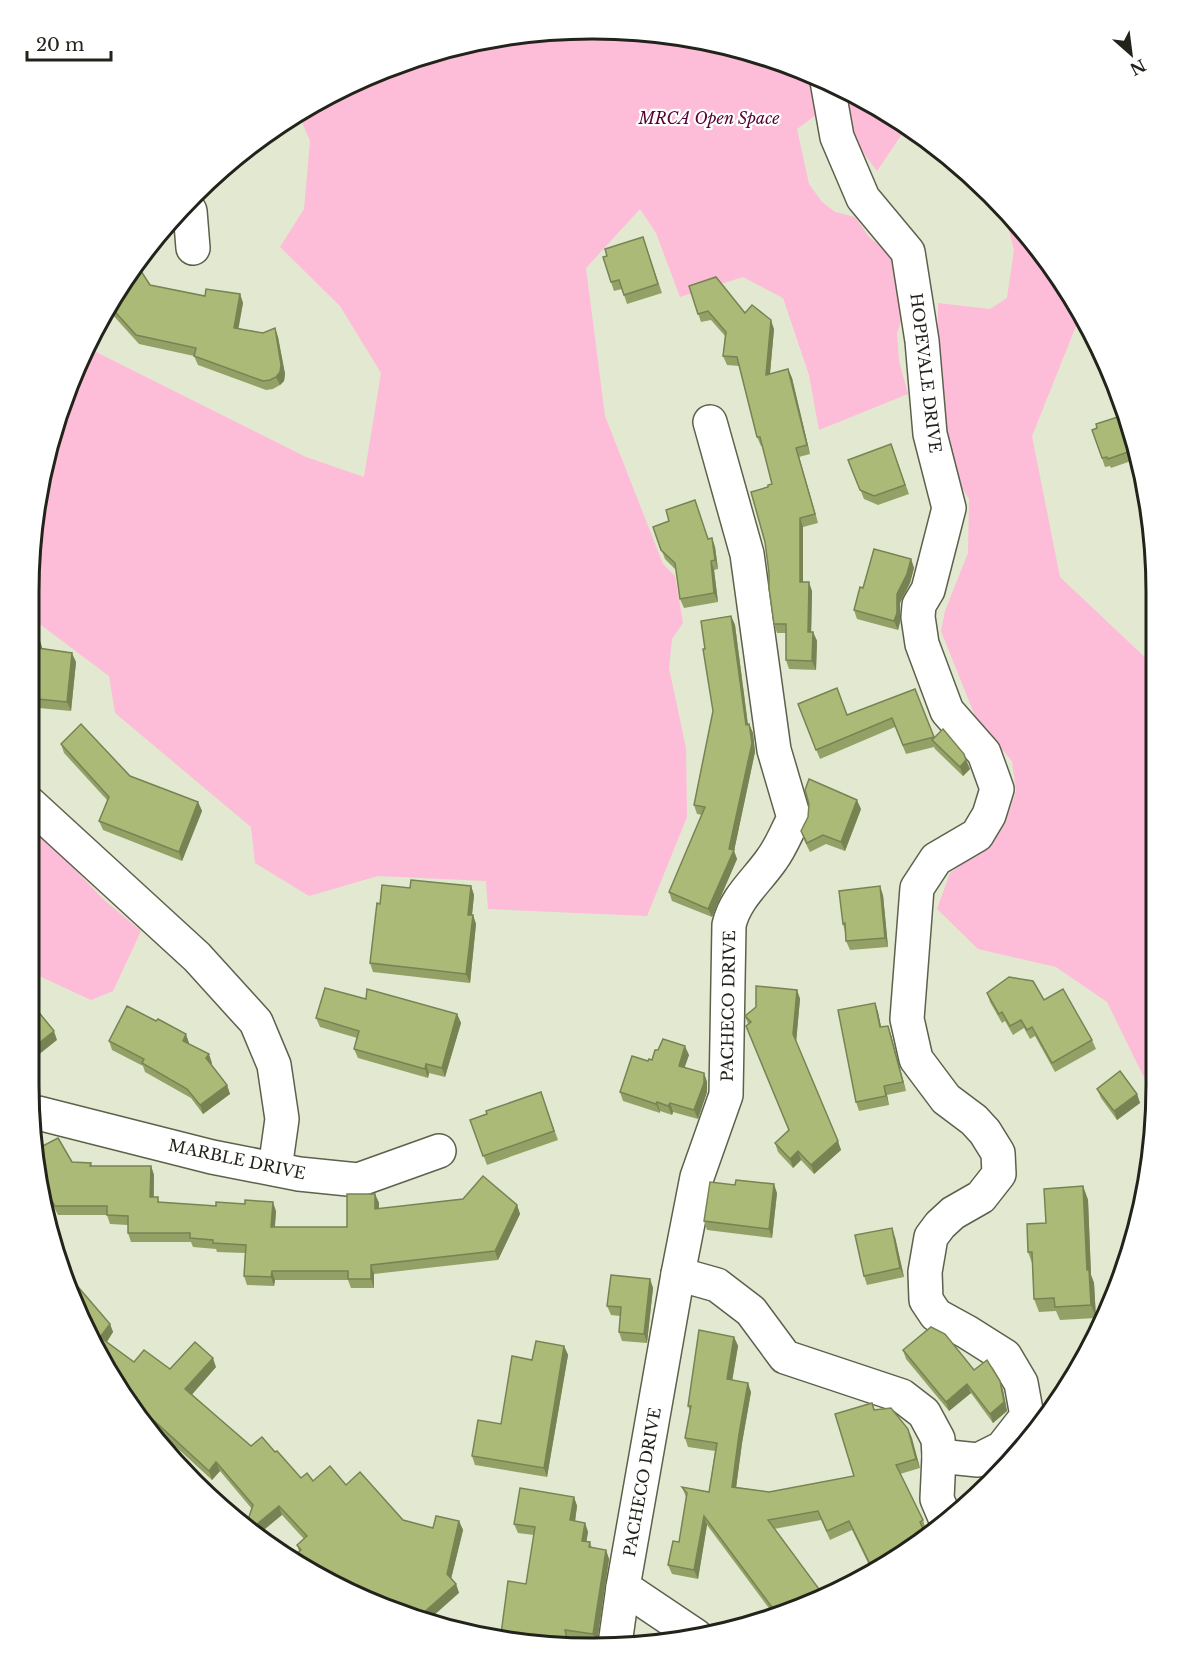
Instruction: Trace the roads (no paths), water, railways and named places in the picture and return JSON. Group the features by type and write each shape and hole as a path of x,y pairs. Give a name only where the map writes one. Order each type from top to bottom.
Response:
{"street":[{"name":"HOPEVALE DRIVE","path":"829,92 837,137 863,198 908,252 922,341 930,434 948,508 928,590 919,605 918,617 922,644 947,711 984,753 997,789 989,815 977,835 936,859 917,888 907,1019 916,1059 946,1099 974,1120 985,1132 998,1154 999,1174 981,1197 953,1213 931,1237 925,1272 926,1300 936,1315 1005,1356 1021,1383 1027,1416 1002,1448 978,1460 939,1456"},
{"path":"190,213 194,248"},
{"name":"PACHECO DRIVE","path":"616,1637 678,1274 697,1177 726,1095 729,925 736,903 773,858 794,818 774,750 747,555 710,422"},
{"path":"39,813 197,957 256,1022 274,1065 282,1119 275,1169"},
{"name":"MARBLE DRIVE","path":"40,1113 212,1157 299,1174 358,1180 439,1151"},
{"path":"678,1274 717,1285 751,1311 785,1357 902,1396 924,1413 938,1439 937,1499 943,1513"},
{"path":"623,1587 687,1629"}],"park label":[{"name":"MRCA Open Space","path":"709,118"}]}
